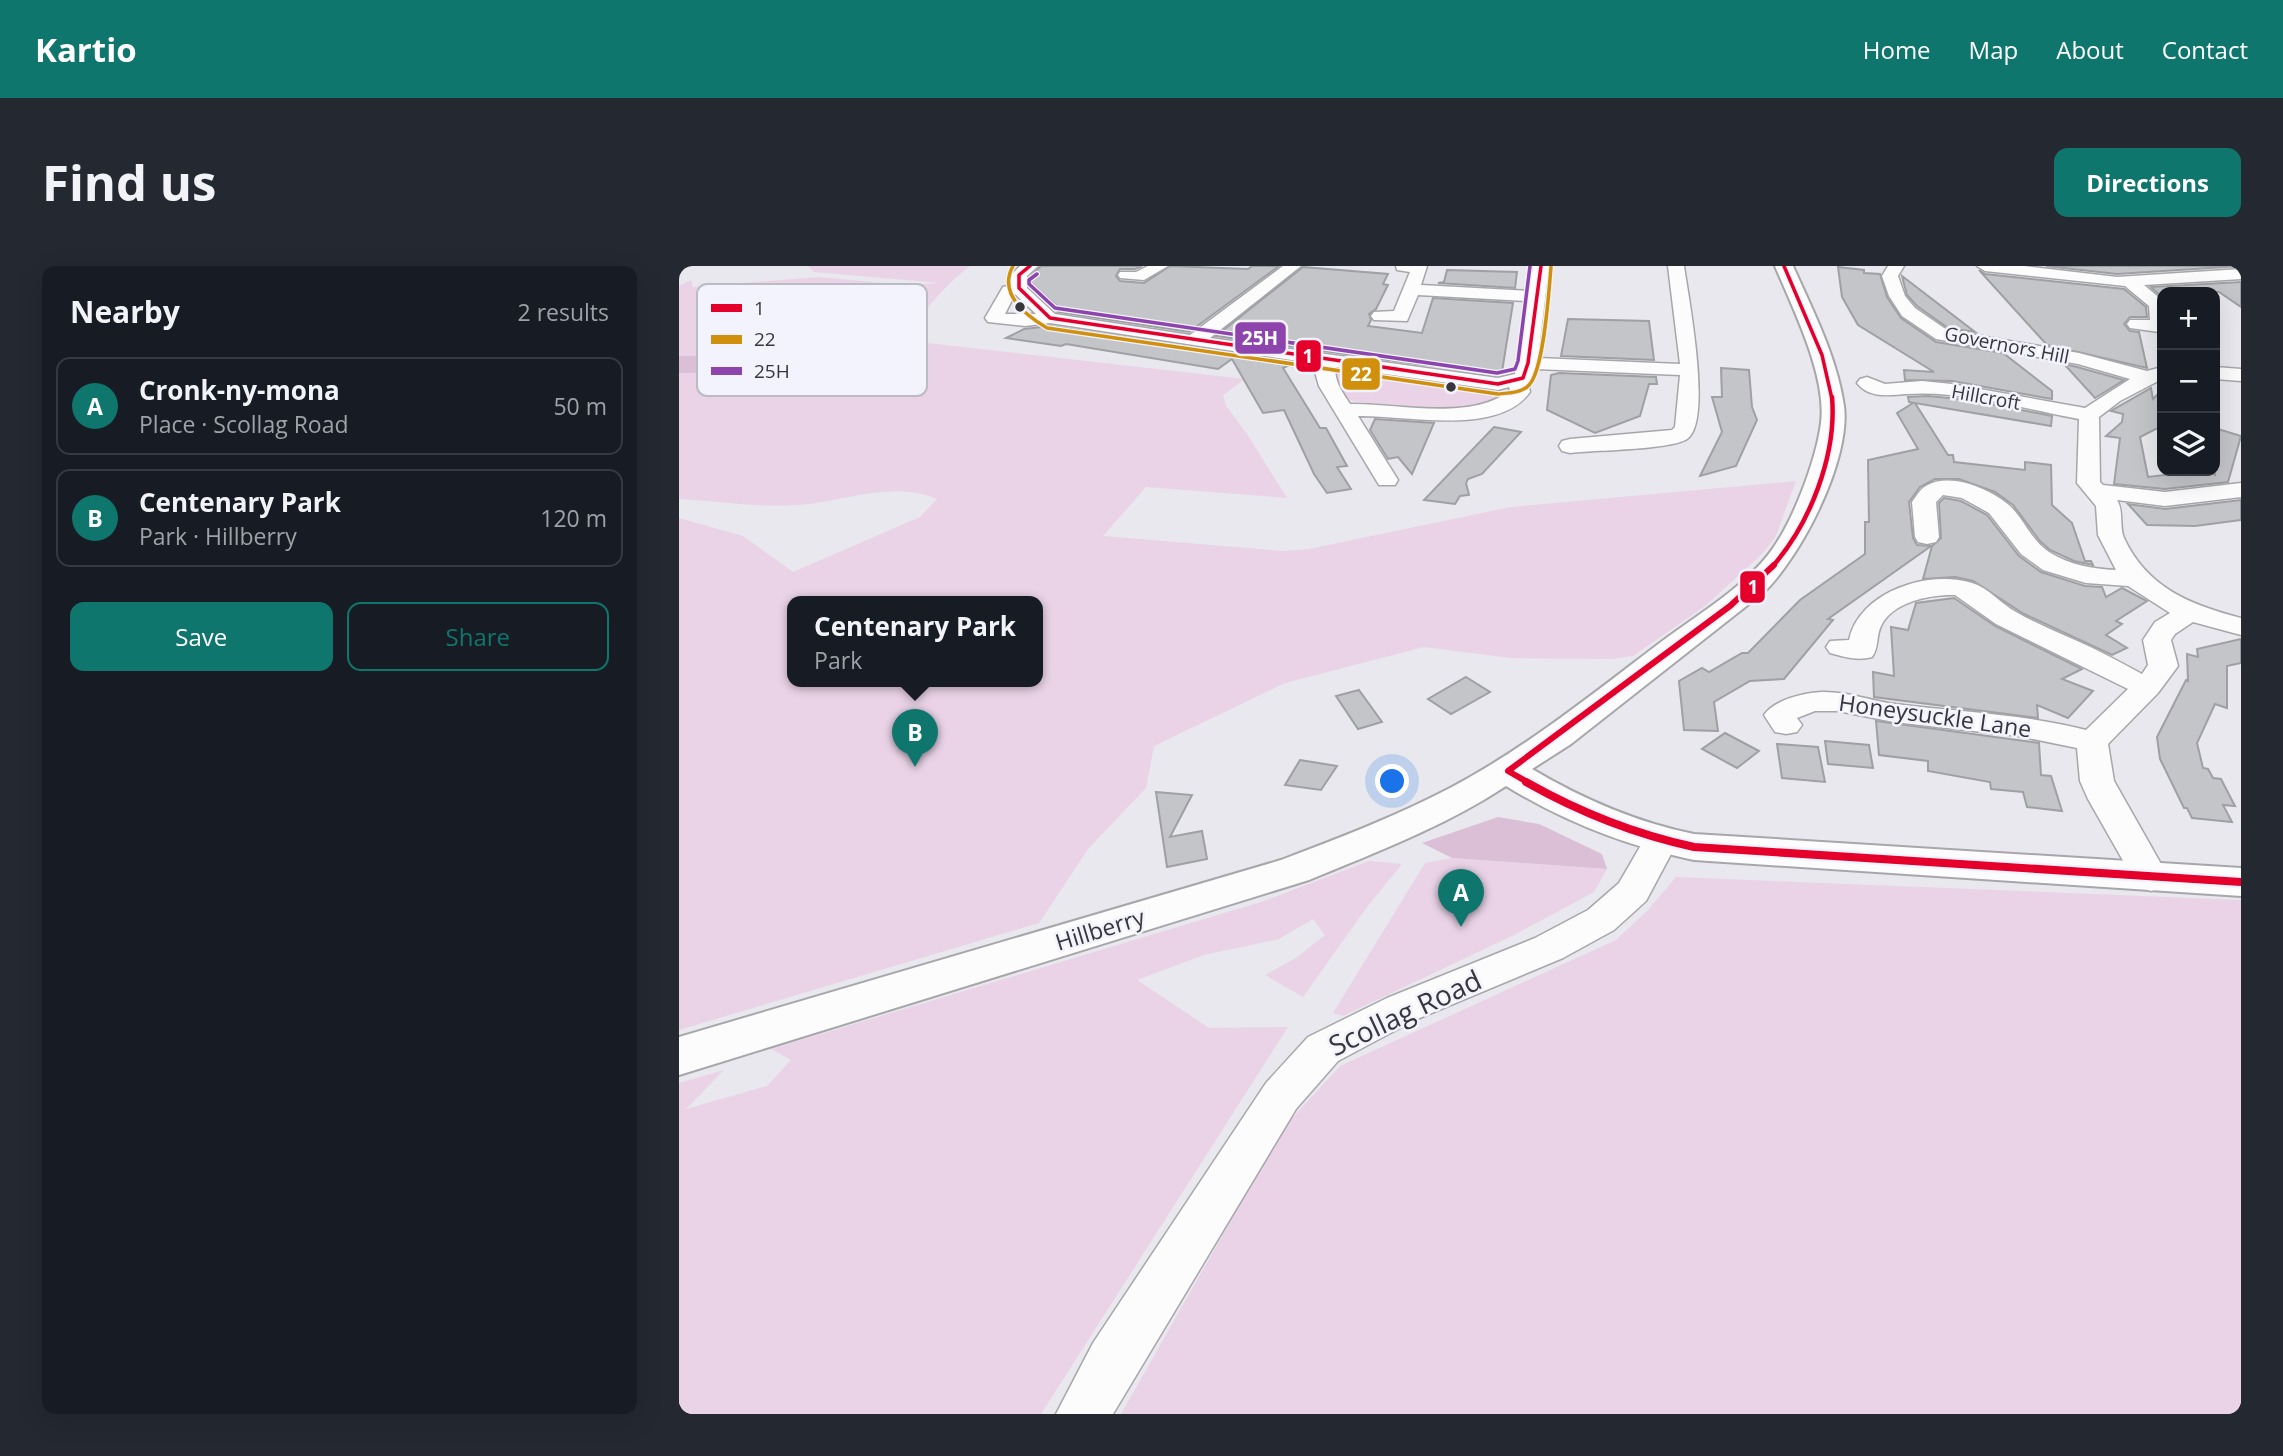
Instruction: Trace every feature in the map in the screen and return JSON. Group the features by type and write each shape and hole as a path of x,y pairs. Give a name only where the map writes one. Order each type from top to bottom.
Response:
{"highway":[{"name":"Hillberry","path":"679,1056 1295,870 1427,815 1508,771 1637,679 1753,587 1770,570 1795,534 1828,445 1833,417 1816,350 1784,266"},
{"path":"1508,771 1594,819 1660,841 1719,849 2241,882"}],"street":[{"path":"1030,266 1020,275 1019,288 1031,303 1050,317"},
{"path":"1194,341 1293,266"},
{"path":"1346,410 1366,408 1463,413 1497,408 1514,401 1520,392 1541,266"},
{"path":"1570,446 1679,435 1685,429 1690,370 1676,266"},
{"name":"Governors Hill","path":"1896,266 1890,276 1892,289 1906,311 1923,325 1942,335 2155,375"},
{"path":"1985,266 2130,282 2216,270 2241,274"},
{"path":"1403,267 1440,267"},
{"path":"1401,317 1420,267"},
{"path":"2130,282 2157,304 2159,327 2136,324"},
{"path":"1019,288 1009,291 994,318 1025,321 1050,317 1194,341 1479,382 1505,383 1523,372 1690,370"},
{"path":"1413,290 1537,296"},
{"path":"1380,316 1422,317"},
{"path":"1329,360 1325,372 1329,386 1387,480"},
{"path":"2220,373 2241,374"},
{"path":"2155,375 2113,397 2089,415 2089,483 2108,505 2110,535 2134,578 2189,613 2241,626"},
{"name":"Hillcroft","path":"1879,391 1922,387 1952,390 2089,415"},
{"path":"1927,537 1924,502 1935,490 1948,482 2003,513 2030,550 2065,570 2088,576 2134,578"},
{"path":"2097,491 2165,499 2241,490"},
{"path":"1860,651 1867,624 1881,608 1898,596 1943,586 1958,586 1977,589 1996,612 2019,626 2147,687"},
{"path":"2151,878 2097,781 2092,742 2147,687 2163,666 2157,640 2165,628 2189,613"},
{"name":"Honeysuckle Lane","path":"1777,715 1818,701 1843,702 1884,712 2027,727 2092,742"},
{"name":"Scollag Road","path":"1083,1414 1112,1363 1281,1096 1323,1049 1401,1009 1549,948 1601,920 1633,892 1660,841"}],"shaded area":[{"path":"808,266 970,266 927,309 927,284 922,284 940,283 814,272"},
{"path":"819,277 894,284 731,284"},
{"path":"691,280 693,287 697,287 697,356 679,356 679,286"},
{"path":"927,343 1245,379 1223,395 1226,406 1287,498 1146,487 1103,536 1283,551 1309,549 1511,507 1796,481 1775,538 1761,555 1705,606 1633,656 1612,659 1511,658 1424,647 1285,683 1154,746 1146,788 1088,849 1039,923 679,1030 679,518 743,536 793,572 920,517 937,499 920,494 885,492 783,506 679,499 679,373 697,373 697,396 927,396"},
{"path":"679,356 697,356 697,373 679,373"},
{"path":"1340,368 1412,377 1456,387 1494,388 1508,395 1505,400 1465,410 1357,402 1343,398 1332,373"},
{"path":"1498,817 1539,824 1602,854 1607,869 1452,858 1422,843"},
{"path":"1452,858 1607,869 1594,892 1514,935 1343,1016 1333,1013 1425,863"},
{"path":"1369,861 1402,864 1367,907 1303,997 1265,975 1296,958 1325,935 1313,919 1279,939 1204,955 1137,980 1209,1028 1288,1027 1041,1414 679,1414 679,1083 724,1070 686,1109 767,1086 791,1060 771,1049 1264,901"},
{"path":"1676,877 2241,900 2241,1414 1121,1414 1284,1127 1340,1066 1616,940 1648,910"}],"building":[{"path":"1041,266 1142,266 1120,269 1116,276 1120,281 1144,283 1170,266 1248,269 1252,266 1279,266 1189,332 1058,312 1061,310 1030,282 1030,277"},
{"path":"2046,266 2241,266 2117,274"},
{"path":"1303,267 1388,274 1383,284 1388,285 1376,309 1369,314 1371,320 1368,326 1422,333 1433,298 1513,303 1502,372 1417,364 1216,336"},
{"path":"1838,267 1880,274 1887,297 1901,318 1936,342 2003,353 2052,391 2052,399 1952,381 1905,380 1904,370 1934,372 1858,325 1842,297"},
{"path":"1447,270 1517,272 1515,288 1438,283 1444,282"},
{"path":"1979,270 1985,274 2124,289 2146,307 2147,317 2130,317 2124,324 2130,331 2139,332 2147,368 2047,345"},
{"path":"1902,276 1975,332 1948,328 1917,306 1907,295"},
{"path":"2241,282 2241,307 2220,293 2220,287 2157,287 2157,292 2151,287"},
{"path":"1568,319 1649,321 1654,360 1561,356"},
{"path":"1050,326 1294,363 1283,368 1320,428 1326,428 1347,466 1337,467 1351,489 1327,493 1314,474 1284,410 1263,413 1232,359 1218,369 1066,344 1061,346 1006,338 1024,329"},
{"path":"2064,364 2077,367 2124,380 2095,398"},
{"path":"1721,368 1749,370 1752,407 1757,420 1736,466 1700,476 1722,432 1712,397 1722,397"},
{"path":"1559,373 1656,377 1657,384 1649,384 1640,416 1595,433 1547,410 1551,375"},
{"path":"2151,388 2153,399 2157,395 2157,428 2140,437 2148,477 2220,476 2220,430 2241,436 2228,482 2165,489 2114,484 2120,438 2106,436 2122,422 2123,414 2111,411"},
{"path":"1908,397 1971,400 2052,416 2051,426 1915,403 1948,455 1953,455 1954,462 2025,470 2025,462 2051,465 2052,505 2072,523 2085,561 2091,561 2093,565 2074,561 2050,550 2013,505 1995,492 1959,479 1935,479 1920,487 1909,502 1913,538 1917,545 1931,546 1828,619 1833,620 1784,679 1750,681 1714,702 1718,731 1684,730 1679,681 1702,668 1709,672 1742,653 1748,653 1800,600 1865,554 1865,522 1869,522 1868,460 1918,449 1897,413 1913,403 1909,402"},
{"path":"1375,419 1434,423 1412,474 1398,457 1388,459 1370,430"},
{"path":"1494,427 1521,432 1482,474 1468,479 1466,483 1469,495 1460,496 1455,504 1424,500"},
{"path":"1944,498 1961,501 1987,515 2019,556 2041,572 2085,586 2102,587 2106,597 2122,588 2147,601 2116,621 2122,624 2106,635 2127,648 2112,655 2024,614 1973,581 1955,577 1923,579 1932,546 1941,538 1939,503"},
{"path":"2241,500 2241,520 2195,526 2147,525 2128,504 2165,509"},
{"path":"1954,598 1995,626 2082,669 2062,679 2093,691 2068,718 2037,705 2038,718 1874,697 1873,672 1894,676 1891,627 1908,630 1916,603"},
{"path":"2241,639 2241,663 2227,666 2227,708 2215,704 2197,743 2203,768 2208,769 2213,778 2221,779 2235,806 2223,805 2232,822 2192,818 2187,808 2184,808 2160,759 2157,737 2186,680 2188,681 2187,654 2198,657 2197,649"},
{"path":"1466,677 1490,692 1451,714 1428,699"},
{"path":"1359,690 1382,722 1358,729 1336,696"},
{"path":"1876,721 2039,743 2041,775 2051,776 2062,811 2027,807 2023,792 1991,789 1990,782 1928,771 1928,761 1879,755"},
{"path":"1725,733 1759,751 1737,768 1702,749"},
{"path":"1825,741 1869,745 1873,768 1828,764"},
{"path":"1777,744 1818,747 1825,782 1782,778"},
{"path":"1300,760 1337,766 1321,790 1285,785"},
{"path":"1156,792 1192,795 1170,837 1202,831 1207,859 1167,867"}],"transit line":[{"name":"22","path":"1013,266 1008,275 1010,293 1023,310 1047,328 1498,394 1522,390 1529,386 1533,379 1544,331 1551,267"},
{"name":"1","path":"1030,266 1019,275 1019,288 1050,318 1498,384 1523,378 1528,363 1541,266"},
{"name":"25H","path":"1037,274 1029,280 1029,284 1055,308 1497,373 1515,369 1518,361 1530,266"},
{"name":"1","path":"1784,266 1822,355 1833,411 1829,448 1823,470 1797,532 1776,563 1740,598 1629,684 1508,771 1552,796 1598,817 1645,835 1694,847 2241,882"}],"place":[{"name":"Centenary Park","path":"915,767"},
{"name":"Cronk-ny-mona","path":"1461,927"}]}
